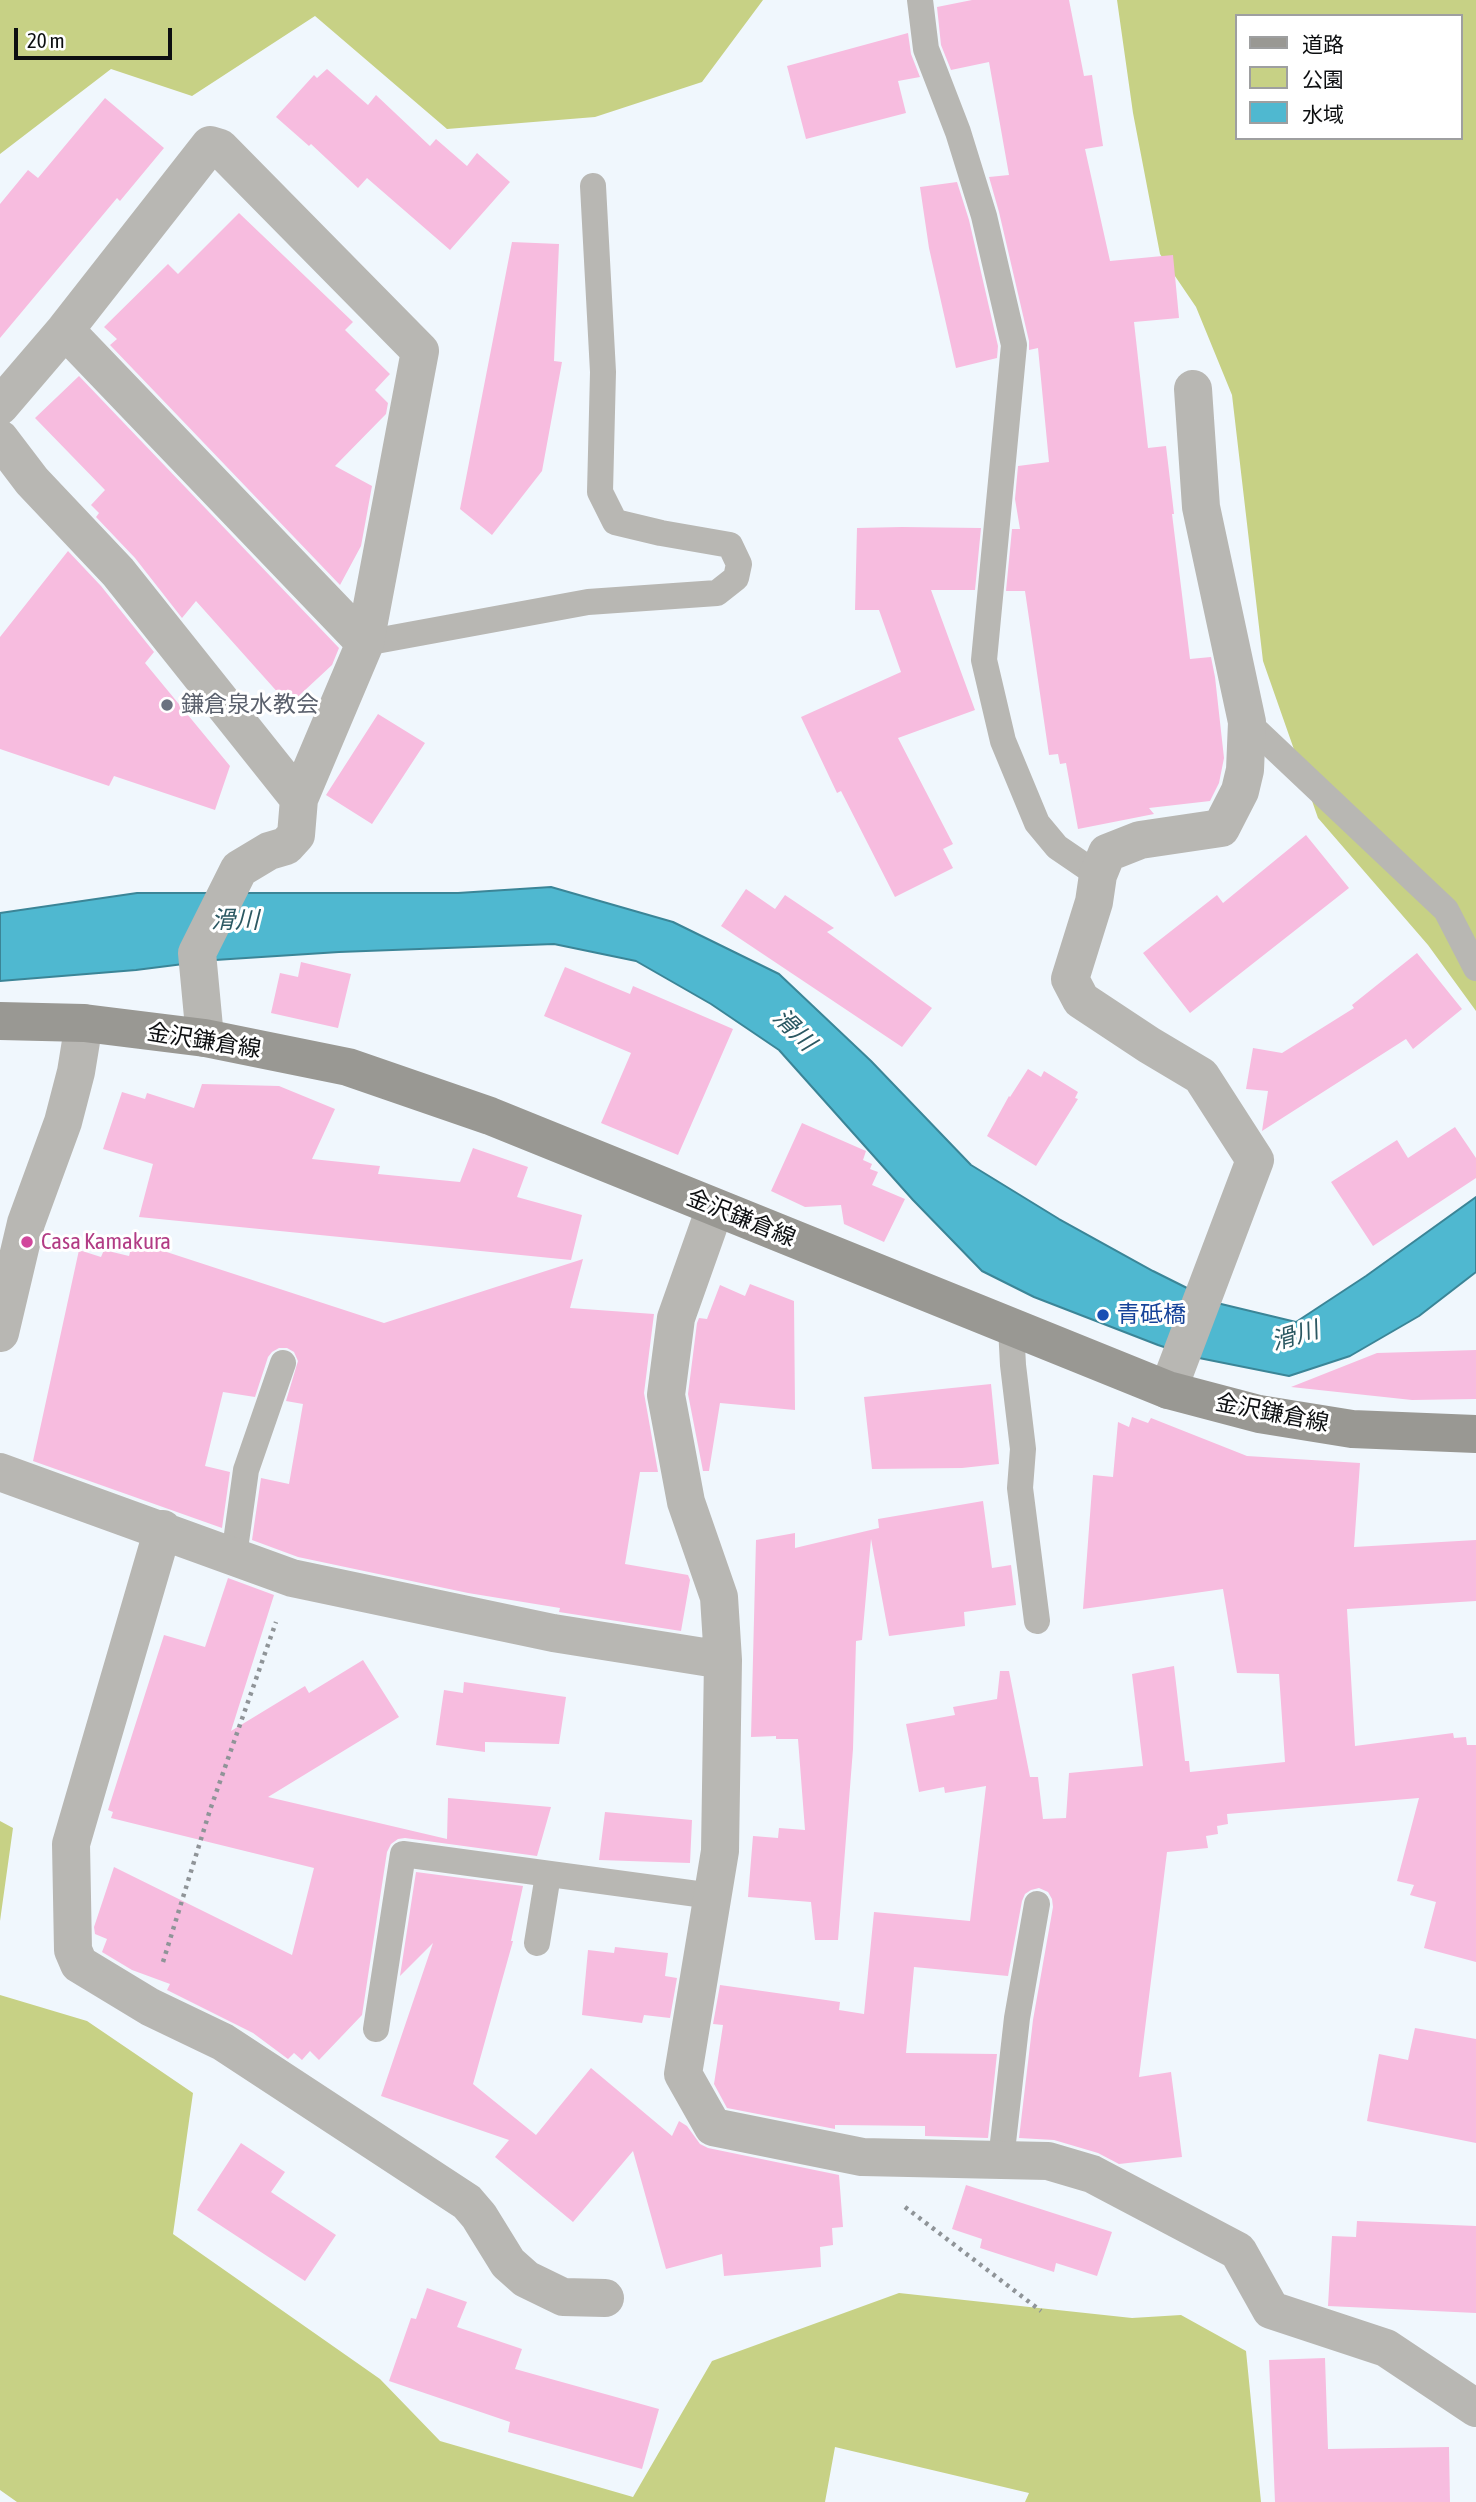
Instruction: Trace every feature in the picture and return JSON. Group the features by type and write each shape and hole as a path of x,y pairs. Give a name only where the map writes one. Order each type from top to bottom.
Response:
{"main road":[{"name":"金沢鎌倉線","path":"0,1021 84,1023 205,1038 348,1067 490,1116 1011,1327 1173,1375 1259,1414 1352,1429 1476,1434"}],"street":[{"path":"0,406 65,330 210,145 220,148 420,351 365,643 299,799 296,835 286,846 269,851 239,869 197,953 205,1038"},
{"path":"65,330 365,643"},
{"path":"1173,1375 1255,1160 1201,1076 1082,1000 1070,979 1094,902 1098,875 1107,853 1140,840 1221,828 1243,780 1247,722 1200,507 1193,389"},
{"path":"0,439 32,481 118,572 299,799"},
{"path":"0,1333 26,1223 63,1122 76,1072 84,1023"},
{"path":"715,1208 676,1318 666,1395 686,1502 719,1597 723,1660 720,1851 683,2074 713,2127 862,2157 1048,2161 1092,2174 1238,2251 1271,2310 1386,2347 1476,2408"},
{"path":"0,1472 292,1578 553,1633 723,1660"},
{"path":"163,1529 71,1844 73,1950 79,1964 150,2007 223,2042 315,2105 467,2202 479,2216 508,2263 526,2279 563,2297 606,2298"}],"lane":[{"path":"920,0 926,49 958,132 984,216 1014,345 984,660 1003,741 1037,823 1057,847 1098,875"},
{"path":"365,643 587,602 717,593 736,578 739,564 730,545 615,522 600,492 603,372 593,186"},
{"path":"1247,722 1446,910 1476,968"},
{"path":"1011,1327 1023,1449 1020,1489 1037,1621"},
{"path":"234,1556 246,1470 283,1363"},
{"path":"376,2029 403,1853 712,1896"},
{"path":"537,1943 548,1875"},
{"path":"1001,2160 1017,2018 1037,1904"}],"path":[{"path":"150,2007 210,1810 292,1578"},
{"path":"862,2157 876,2184 1041,2311"}],"green space":[{"path":"0,0 763,0 702,82 595,117 447,129 315,16 192,96 111,69 0,154"},
{"path":"1117,0 1476,0 1476,1011 1428,945 1318,818 1263,661 1232,395 1196,307 1160,254 1133,113"},
{"path":"0,1821 13,1828 0,1921"},
{"path":"0,1995 87,2021 193,2093 173,2234 380,2379 440,2441 633,2497 712,2361 899,2293 1132,2318 1181,2315 1246,2351 1261,2502 1025,2502 1029,2493 835,2447 825,2502 17,2502 0,2490"}],"water":[{"name":"滑川","path":"551,887 673,922 779,974 871,1061 971,1165 1059,1219 1217,1303 1296,1322 1366,1276 1476,1197 1476,1272 1419,1316 1350,1356 1289,1376 1194,1357 1158,1345 1034,1297 982,1271 913,1200 779,1050 711,1004 636,961 554,944 339,952 215,960 136,970 0,981 0,913 137,893 458,893"}],"building":[{"path":"972,0 1069,0 1084,76 1092,75 1103,146 1085,149 1110,261 1173,255 1179,318 1134,322 1148,448 1166,446 1190,659 1211,657 1224,758 1219,783 1210,801 1149,808 1154,814 1078,829 1066,763 1060,764 1058,754 1049,755 1025,591 1006,591 1012,529 1020,529 1015,499 1018,466 1049,462 1038,348 1029,350 989,177 1009,175 989,62 951,70 941,45 937,7"},
{"path":"908,33 911,54 920,77 898,81 906,113 806,139 787,66"},
{"path":"327,69 368,105 376,95 430,146 436,139 467,166 477,153 510,182 450,250 367,178 358,188 311,144 309,146 276,117 314,75 317,78"},
{"path":"105,98 164,148 120,201 117,198 0,338 0,204 28,170 38,178"},
{"path":"957,182 969,220 998,346 997,358 956,368 929,248 920,187"},
{"path":"239,213 353,322 345,330 390,374 375,390 388,403 386,414 335,466 372,486 361,546 340,585 110,345 117,339 104,327 168,264 178,274"},
{"path":"512,242 559,244 554,361 562,362 542,471 492,535 460,509"},
{"path":"79,376 339,648 332,665 289,705 196,601 182,618 135,558 96,517 99,513 91,505 105,490 35,418"},
{"path":"857,528 981,528 975,590 931,590 975,710 898,738 953,844 943,849 953,868 895,897 841,791 837,793 801,717 901,672 879,610 855,610"},
{"path":"68,551 101,586 154,652 145,663 230,766 215,810 114,776 109,786 0,749 0,637"},
{"path":"378,714 425,743 372,824 326,795"},
{"path":"1306,835 1349,888 1190,1013 1143,953 1217,895 1223,903"},
{"path":"746,889 775,909 785,895 834,928 827,932 932,1008 902,1047 721,926"},
{"path":"1417,953 1462,1009 1413,1049 1406,1039 1262,1131 1268,1091 1246,1089 1253,1048 1282,1053 1354,1008 1352,1005"},
{"path":"301,962 351,974 338,1028 271,1013 280,973 298,977"},
{"path":"565,967 630,994 633,986 733,1029 678,1155 601,1123 631,1053 544,1016"},
{"path":"1028,1069 1041,1077 1044,1071 1078,1092 1075,1098 1078,1099 1036,1166 987,1136 1009,1096"},
{"path":"202,1084 279,1086 335,1109 312,1159 380,1166 378,1174 460,1182 473,1148 528,1167 517,1197 582,1215 571,1260 139,1217 153,1164 103,1149 122,1092 145,1099 147,1093 194,1108"},
{"path":"802,1123 866,1151 863,1160 872,1164 870,1169 878,1172 872,1185 905,1199 884,1242 844,1224 841,1205 805,1207 771,1191"},
{"path":"1455,1127 1476,1158 1476,1178 1373,1246 1331,1182 1397,1140 1408,1158"},
{"path":"133,1241 384,1323 583,1259 570,1308 654,1314 644,1393 658,1472 640,1472 625,1564 688,1575 690,1580 681,1631 559,1612 560,1608 468,1593 298,1557 252,1540 261,1478 289,1484 303,1404 286,1401 298,1361 294,1352 287,1348 279,1348 268,1357 255,1397 223,1392 205,1466 230,1472 222,1528 33,1461 79,1250 101,1257 104,1250 129,1256"},
{"path":"750,1284 794,1301 795,1410 720,1403 709,1471 703,1471 688,1394 697,1323 699,1318 707,1319 720,1285 745,1296"},
{"path":"1476,1350 1476,1399 1412,1400 1291,1387 1377,1353"},
{"path":"991,1384 999,1464 962,1468 872,1469 864,1397"},
{"path":"1132,1417 1148,1423 1151,1418 1247,1456 1360,1463 1354,1547 1476,1540 1476,1601 1347,1609 1355,1746 1453,1733 1454,1738 1466,1737 1467,1745 1476,1745 1476,1962 1424,1948 1436,1902 1410,1895 1414,1885 1397,1881 1419,1798 1227,1814 1228,1824 1217,1826 1218,1834 1206,1836 1208,1848 1167,1852 1139,2077 1171,2072 1182,2157 1119,2164 1098,2153 1054,2140 1019,2138 1033,2020 1053,1907 1048,1892 1039,1888 1025,1894 1022,1901 1008,1976 914,1967 906,2053 997,2054 988,2138 925,2136 925,2126 835,2125 835,2129 727,2108 714,2084 723,2025 713,2024 720,1985 840,2002 839,2010 864,2014 874,1912 970,1921 986,1786 945,1793 944,1787 919,1792 906,1724 955,1715 953,1707 997,1699 1000,1671 1009,1671 1030,1777 1038,1777 1043,1819 1066,1818 1069,1773 1143,1766 1132,1674 1174,1666 1185,1761 1189,1761 1190,1772 1285,1762 1279,1674 1237,1673 1223,1589 1083,1609 1093,1475 1113,1477 1118,1422 1129,1427"},
{"path":"983,1501 992,1568 1011,1565 1016,1605 964,1612 965,1626 889,1636 871,1539 862,1640 856,1641 853,1749 838,1940 815,1940 811,1902 748,1897 753,1836 778,1838 779,1828 805,1830 798,1739 751,1737 756,1540 795,1533 795,1548 879,1528 878,1519"},
{"path":"228,1578 274,1595 231,1731 305,1686 309,1693 363,1660 399,1717 268,1797 447,1839 448,1798 551,1807 537,1856 405,1838 391,1844 387,1852 362,2015 319,2060 310,2051 302,2060 294,2053 288,2059 253,2033 167,1990 170,1984 132,1970 102,1952 107,1939 95,1934 94,1927 114,1867 292,1955 314,1868 111,1818 113,1812 108,1810 164,1635 205,1647"},
{"path":"464,1682 566,1697 559,1744 485,1742 485,1752 436,1745 444,1690 463,1693"},
{"path":"605,1812 692,1820 690,1863 599,1860"},
{"path":"416,1872 523,1886 513,1941 473,2084 536,2135 591,2068 672,2136 679,2121 687,2126 700,2144 708,2148 839,2175 843,2227 832,2228 833,2245 820,2247 821,2267 724,2276 722,2254 666,2269 633,2151 573,2222 495,2157 509,2140 381,2096 433,1943 400,1976"},
{"path":"615,1947 668,1953 665,1976 677,1978 670,2018 644,2015 642,2023 582,2015 588,1950 614,1953"},
{"path":"1415,2028 1476,2039 1476,2143 1367,2121 1379,2054 1408,2060"},
{"path":"241,2143 285,2172 271,2192 336,2235 305,2281 197,2210"},
{"path":"966,2185 1112,2232 1097,2276 1056,2263 1054,2272 980,2248 982,2239 952,2229"},
{"path":"1357,2221 1476,2226 1476,2313 1328,2306 1332,2236 1356,2237"},
{"path":"427,2288 467,2302 457,2327 522,2349 515,2369 659,2409 642,2469 508,2432 510,2422 389,2381 411,2318 416,2319"},
{"path":"1325,2358 1328,2449 1449,2447 1450,2502 1275,2502 1269,2360"}],"place":[{"name":"鎌倉泉水教会","path":"167,705"},
{"name":"Casa Kamakura","path":"27,1242"},
{"name":"青砥橋","path":"1103,1315"}]}
